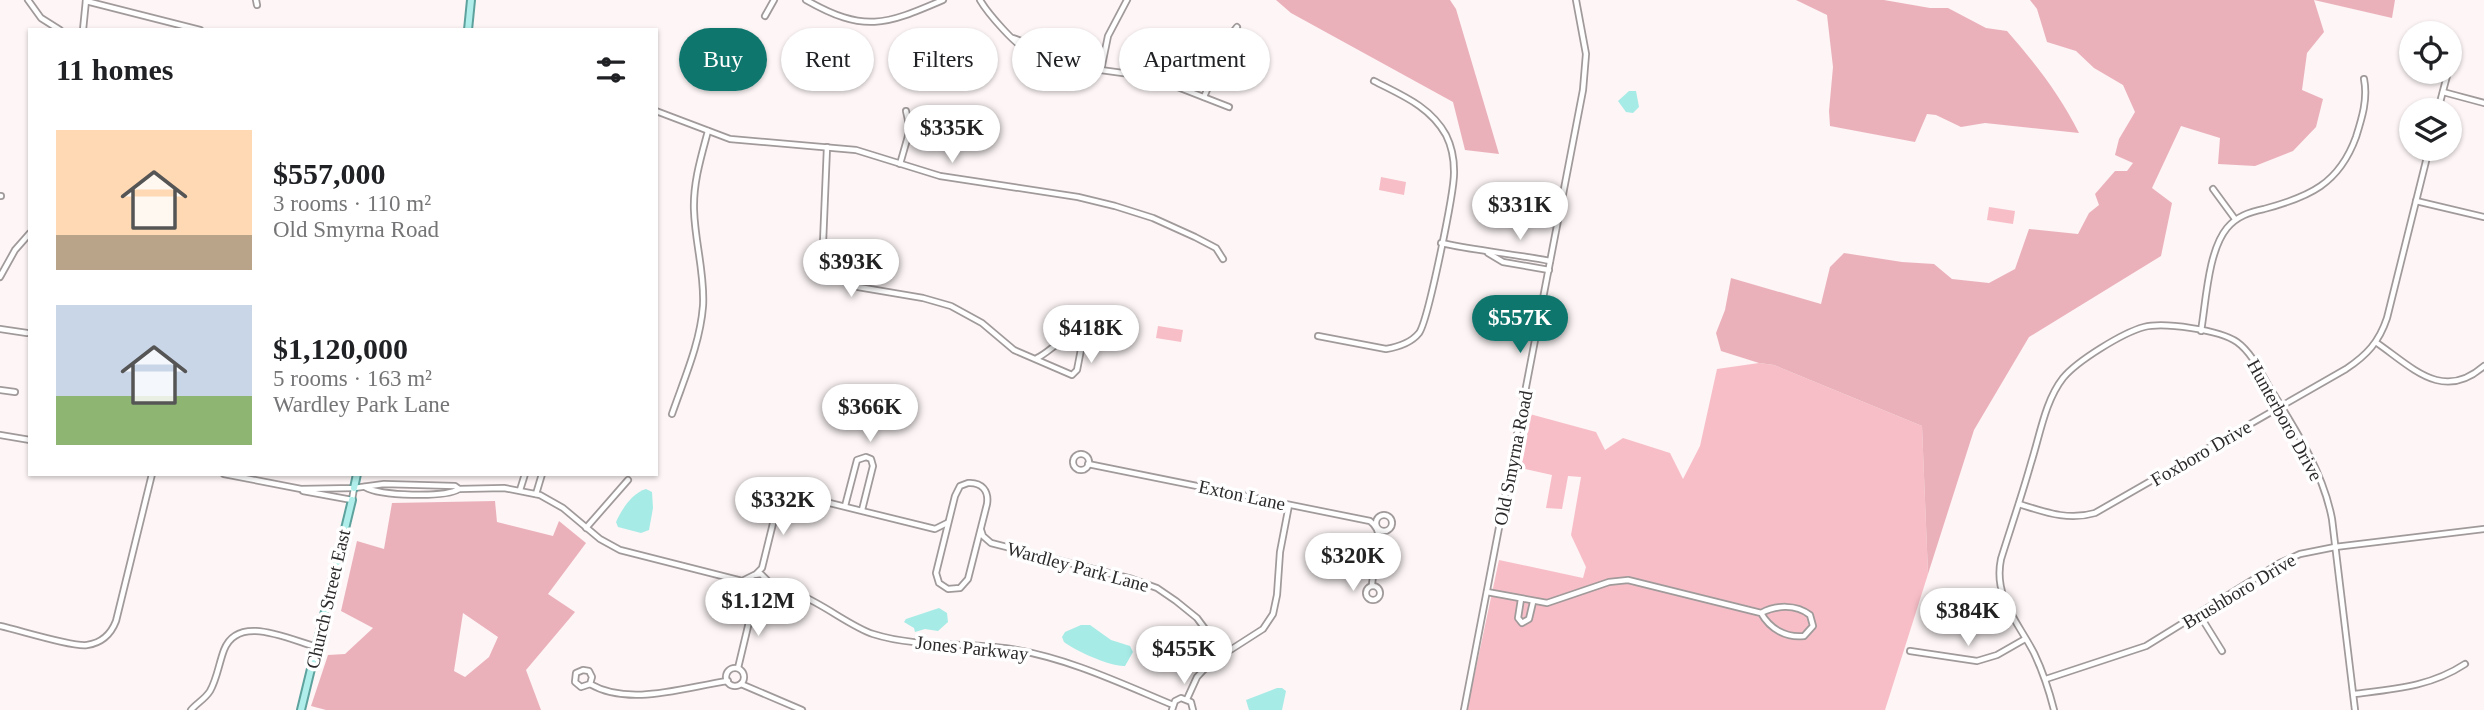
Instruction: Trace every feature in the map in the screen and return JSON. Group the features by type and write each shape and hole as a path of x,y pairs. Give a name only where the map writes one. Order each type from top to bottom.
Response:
{"main road":[{"path":"468,28 471,0"},
{"path":"354,488 357,476"},
{"name":"Church Street East","path":"301,710 352,500"}],"street":[{"path":"28,0 41,18 57,28"},
{"path":"83,28 86,0 192,28"},
{"path":"765,16 774,0"},
{"path":"806,0 845,18 882,23 943,0"},
{"path":"980,0 990,15 1012,36"},
{"path":"1105,51 1108,36 1127,0"},
{"name":"Old Smyrna Road","path":"1464,710 1585,78 1585,44 1576,0"},
{"path":"1204,97 1228,37 1237,27"},
{"path":"1105,71 1152,77 1229,107"},
{"path":"2201,331 2218,241 2235,219 2307,195 2334,175 2351,151 2358,130 2367,93 2364,79"},
{"path":"1318,336 1386,349 1396,348 1419,333 1425,319 1454,179 1453,158 1446,136 1432,116 1423,108 1374,81"},
{"path":"2441,98 2445,84"},
{"path":"2443,92 2484,103"},
{"path":"900,164 910,129 906,111"},
{"path":"658,112 708,131 744,141 860,150 947,178 1079,197 1134,211 1173,226 1216,248 1223,259"},
{"path":"672,414 702,317 703,287 694,202 708,131"},
{"path":"827,147 823,240 827,260 835,272 855,286 923,298 960,310 982,323 1014,350 1073,375 1077,370 1083,339 1078,336 1066,339 1037,358"},
{"path":"2426,161 2387,318 2377,344 2436,381 2460,382 2472,377 2484,366"},
{"path":"2213,189 2235,219"},
{"path":"2416,201 2484,217"},
{"path":"0,277 2,268 28,235"},
{"path":"1441,243 1488,253 1504,252 1550,261"},
{"path":"1488,253 1503,262 1549,271"},
{"name":"Hunterboro Drive","path":"2054,710 2046,679 2004,601 1998,573 2055,391 2074,367 2143,328 2158,326 2201,331 2229,338 2246,350 2321,481 2331,511 2355,710"},
{"path":"0,330 27,332"},
{"name":"Foxboro Drive","path":"2019,504 2053,515 2070,517 2095,513 2281,407 2356,362 2377,344"},
{"path":"0,390 15,392"},
{"path":"0,435 28,440"},
{"path":"845,506 857,460 866,457 871,459 873,466 862,510"},
{"name":"Exton Lane","path":"1088,464 1370,521 1377,527 1380,539 1372,586"},
{"path":"0,626 82,645 96,643 108,635 116,621 152,476"},
{"path":"234,476 352,500"},
{"path":"520,490 524,476"},
{"path":"536,494 541,476"},
{"path":"586,528 628,480"},
{"path":"782,482 787,485 789,493 787,498 779,499 772,493 773,487 782,482"},
{"path":"966,483 975,483 984,488 988,497 981,530 966,583 957,589 948,589 939,583 936,576 943,541 957,490 966,483"},
{"path":"295,488 411,484 455,486 459,489"},
{"path":"364,486 370,490 400,494 494,487 520,490 536,494 563,508 606,543 629,553 742,581 749,579 762,568"},
{"name":"Church Street East","path":"352,500 354,488"},
{"path":"789,493 935,528 948,523"},
{"path":"766,591 768,584 762,568 779,499"},
{"path":"1187,699 1204,669 1223,653 1263,629 1273,614 1289,505"},
{"path":"935,528 943,541"},
{"name":"Brushboro Drive","path":"2046,679 2135,652 2289,558 2335,547 2484,529"},
{"name":"Wardley Park Lane","path":"981,530 991,543 1132,579 1157,588 1190,611 1211,634 1223,653"},
{"name":"Wardley Park Lane","path":"976,550 991,543"},
{"path":"756,574 764,576"},
{"path":"747,587 749,579"},
{"path":"1487,592 1533,602 1552,603 1619,580 1638,582 1699,601 1760,613 1780,607 1797,609 1810,615 1812,628 1804,636 1788,635 1774,628 1760,613"},
{"path":"742,581 754,601"},
{"name":"Jones Parkway","path":"768,584 802,596 843,621 871,634 902,641 1004,648 1060,659 1172,707"},
{"path":"738,668 754,601 759,595 774,588"},
{"path":"752,594 759,595"},
{"path":"1521,599 1517,617 1522,623 1529,619 1533,602"},
{"path":"2199,614 2222,651"},
{"path":"191,710 208,694 225,648 230,639 239,633 257,631 317,647"},
{"path":"1910,651 1977,661 1997,655 2025,639"},
{"path":"2354,694 2438,680 2465,664"},
{"path":"728,681 728,672 738,668"},
{"path":"738,668 744,675 741,684"},
{"path":"580,670 589,671 592,677 590,684 578,686 574,679 576,673 580,670"},
{"path":"590,684 606,691 638,695 728,681 802,710"},
{"path":"1172,707 1178,699 1187,699 1193,710"}],"shaded area":[{"path":"1276,0 1450,0 1456,9 1499,154 1465,150 1453,102 1291,13"},
{"path":"1796,0 1884,0 1930,8 1948,8 1986,28 2007,31 2046,80 2079,133 1985,123 1961,127 1936,115 1927,114 1915,142 1830,126 1833,67 1827,15"},
{"path":"2030,0 2314,0 2324,32 2307,53 2302,90 2323,99 2316,127 2293,151 2255,166 2218,164 2220,138 2181,126 2152,188 2172,203 2161,256 2029,337 1974,430 1928,574 1922,426 1774,365 1721,351 1716,333 1725,310 1731,278 1821,304 1830,267 1844,253 1934,264 1952,279 1989,283 2015,269 2029,229 2078,234 2089,213 2099,205 2095,194 2115,171 2127,171 2133,163 2115,155 2119,139 2135,112 2123,85 2094,68 2076,51 2047,42 2037,9"},
{"path":"2314,0 2395,0 2392,18"},
{"path":"1381,177 1406,182 1404,195 1379,190"},
{"path":"1989,207 2015,211 2013,224 1987,220"},
{"path":"1158,326 1183,330 1181,342 1156,338"},
{"path":"1759,363 1774,365 1922,426 1928,574 1885,710 1467,710 1499,560 1583,578 1586,567 1571,535 1581,477 1568,476 1562,509 1546,508 1552,475 1516,467 1526,413 1596,432 1605,450 1623,438 1670,453 1683,479 1700,446 1717,369"},
{"path":"495,501 497,522 553,536 559,521 586,543 548,594 575,612 526,670 541,710 326,710 311,706 328,655 345,654 373,628 341,611 357,541 384,549 392,503","holes":["463,613 498,637 489,657 465,677 454,671"]}],"water":[{"path":"1629,91 1636,91 1639,107 1633,113 1626,112 1618,101"},
{"path":"646,489 652,492 653,508 649,530 641,533 618,527 616,522 624,507 636,494"},
{"path":"939,608 947,613 948,622 938,631 925,629 915,632 914,628 904,622 906,619"},
{"path":"1081,625 1090,625 1111,640 1130,646 1133,652 1125,666 1094,658 1064,642 1062,637 1065,632"},
{"path":"1277,688 1286,691 1282,710 1249,710 1246,700"}]}
